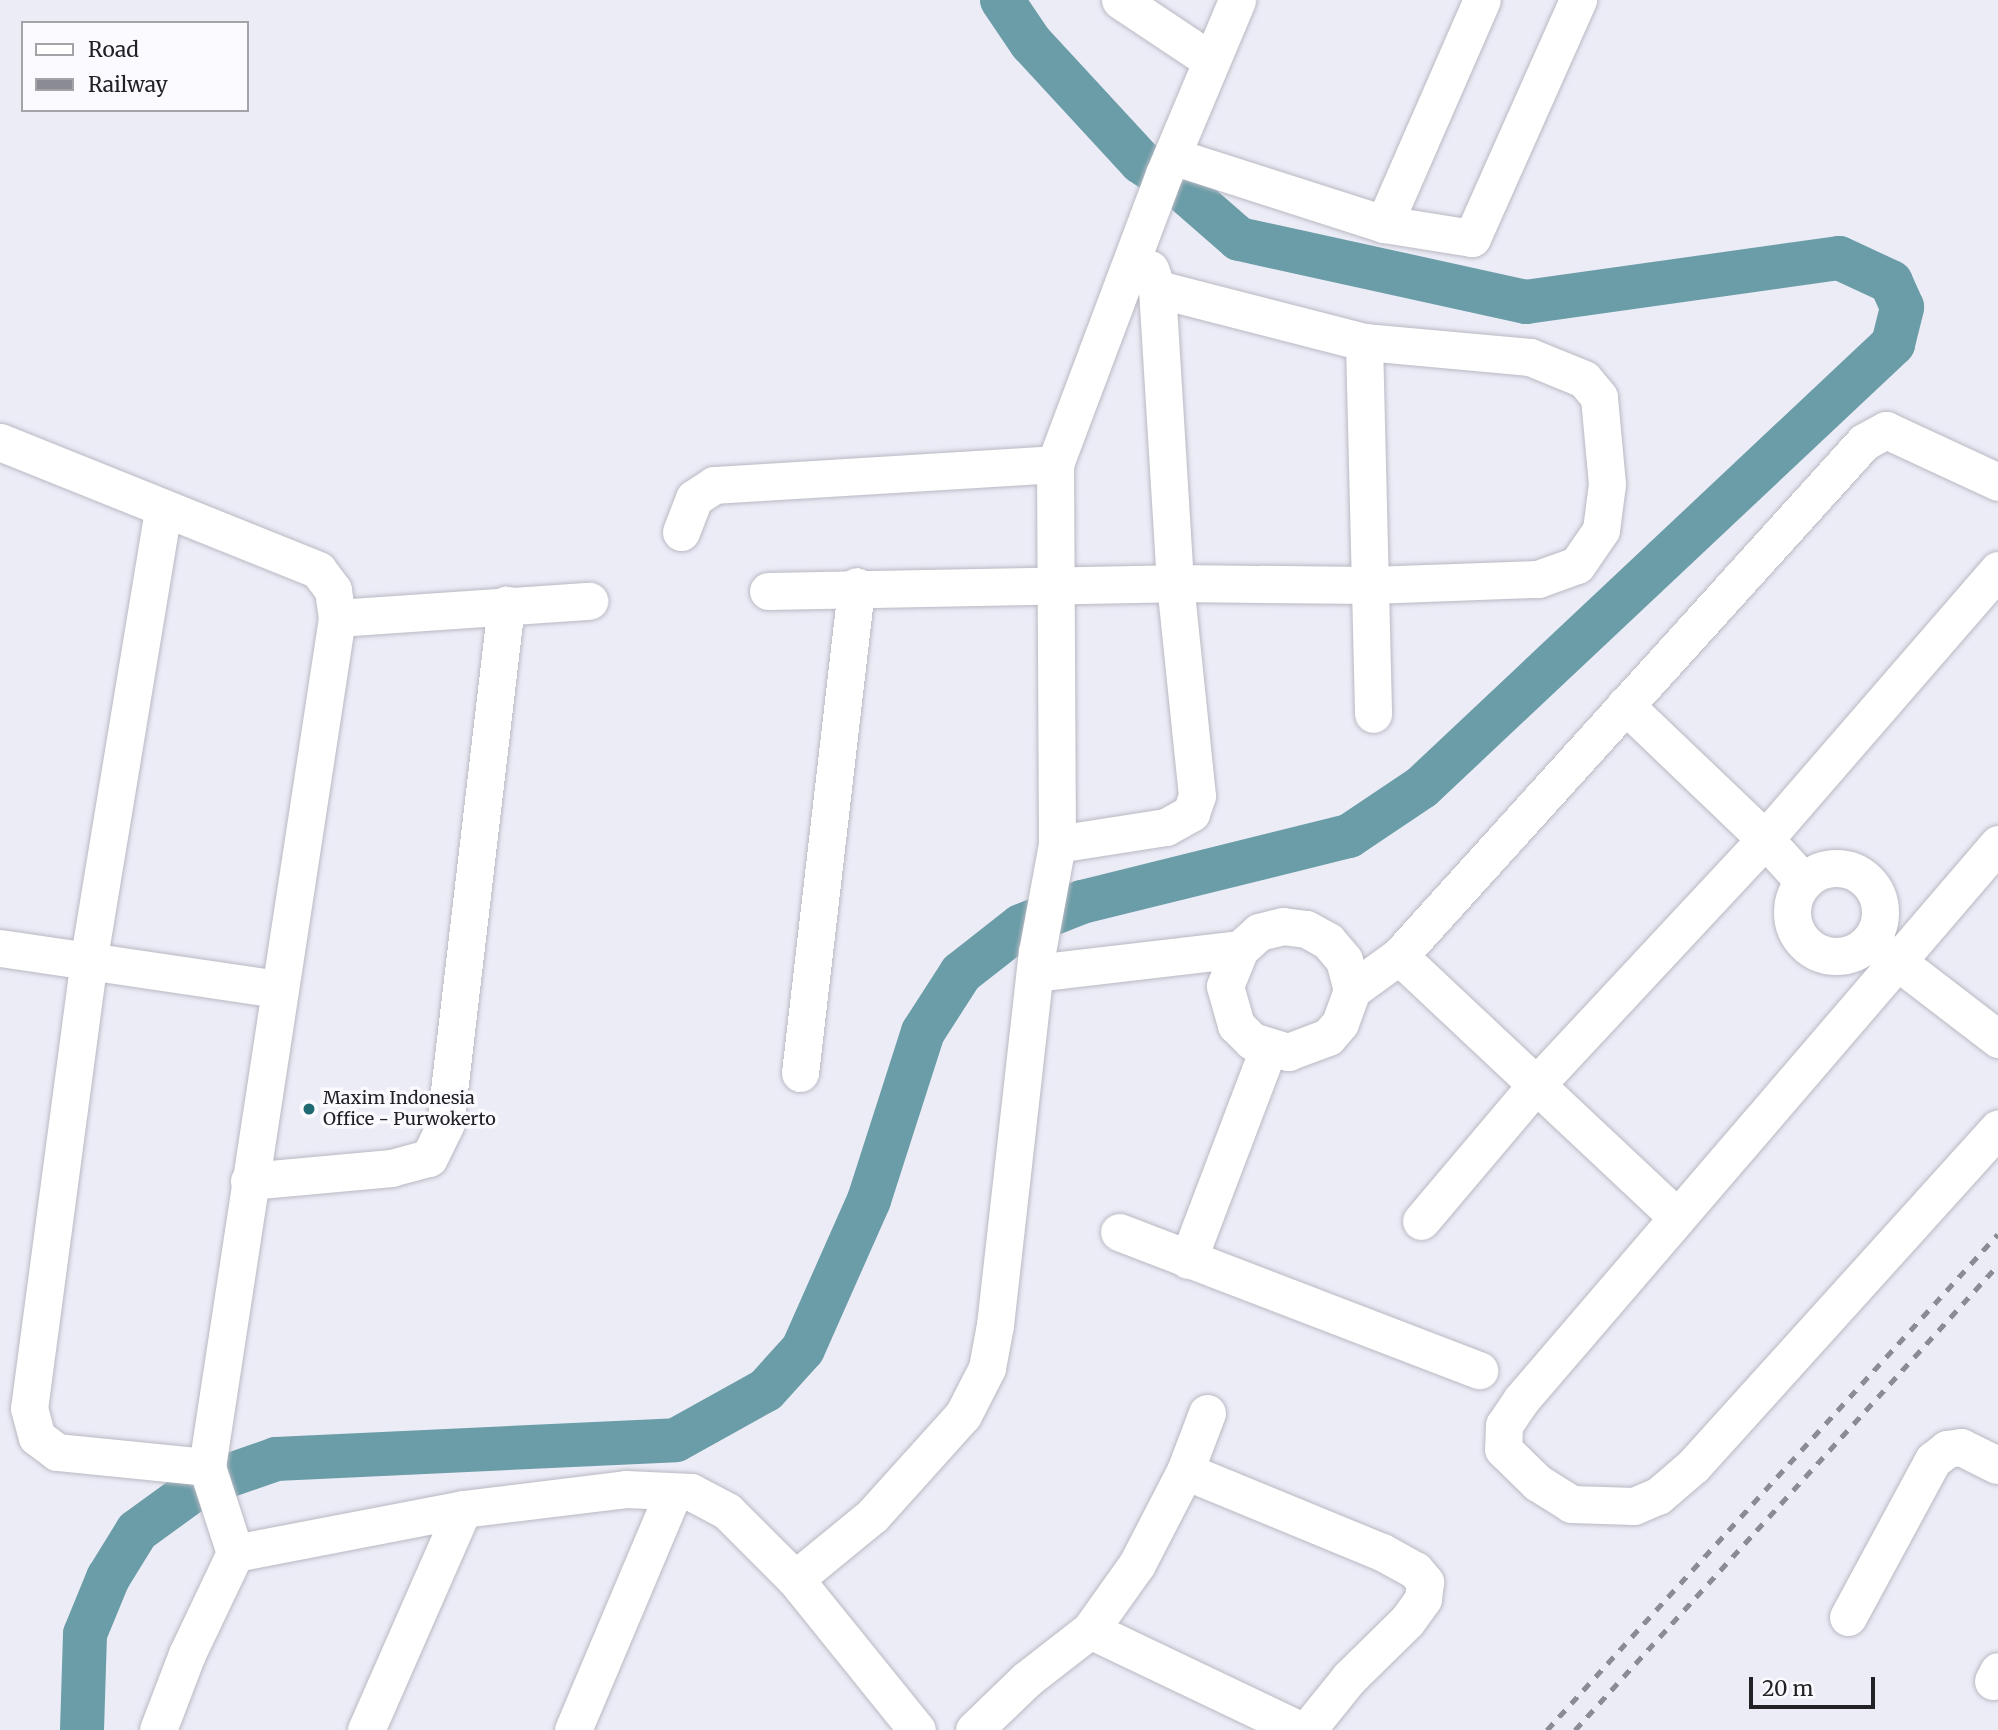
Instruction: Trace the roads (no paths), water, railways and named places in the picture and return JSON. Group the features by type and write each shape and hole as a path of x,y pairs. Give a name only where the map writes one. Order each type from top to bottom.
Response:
{"street":[{"path":"1120,0 1210,60"},
{"path":"795,1579 900,1488 963,1415 987,1368 1036,962 1048,907 1057,844 1055,464 1168,165 1237,0"},
{"path":"1384,224 1482,0"},
{"path":"1168,165 1384,224 1475,237 1578,0"},
{"path":"1057,844 1167,827 1191,813 1197,796 1175,583 1157,289 1145,228"},
{"path":"768,591 856,586 1175,583 1371,585 1538,579 1577,565 1601,530 1607,484 1599,397 1584,379 1530,357 1364,342 1157,289"},
{"path":"1364,342 1373,714"},
{"path":"1352,990 1343,960 1328,941 1306,929 1283,926 1259,932 1240,949 1225,986 1228,1007 1244,1033 1268,1049 1309,1048 1328,1037 1340,1023 1352,990 1399,956 1864,442 1886,430 1998,482"},
{"path":"0,442 163,510 318,570 333,590 337,618 249,1181 208,1470 232,1538 158,1730"},
{"path":"681,532 694,498 714,485 1055,464"},
{"path":"163,510 89,959 29,1408 37,1437 57,1452 208,1470"},
{"path":"1421,1221 1535,1086 1765,839 1998,570"},
{"path":"800,1073 856,586"},
{"path":"337,618 589,601"},
{"path":"249,1181 391,1168 429,1158 445,1125 506,605"},
{"path":"1625,705 1765,839 1804,882"},
{"path":"1998,844 1883,950 1676,1216 1504,1425 1503,1449 1538,1483 1571,1504 1634,1506 1658,1496 1693,1466 1998,1128"},
{"path":"1883,950 1876,892 1865,879 1833,867 1804,882 1794,897 1792,915 1807,945 1821,954 1839,956 1883,950 1998,1039"},
{"path":"0,947 279,989"},
{"path":"1036,962 1240,949"},
{"path":"1399,956 1676,1216"},
{"path":"1188,1259 1268,1049"},
{"path":"1119,1232 1479,1370"},
{"path":"974,1730 1027,1679 1090,1630 1137,1564 1185,1471 1208,1413"},
{"path":"1848,1617 1933,1460 1947,1449 1961,1447 1998,1465"},
{"path":"1185,1471 1382,1552 1415,1570 1425,1582 1423,1599 1407,1621 1349,1678 1307,1730"},
{"path":"232,1538 463,1510 559,1494 626,1489 691,1492 727,1511 795,1579 918,1730"},
{"path":"573,1730 674,1491"},
{"path":"366,1730 463,1510"},
{"path":"1090,1630 1300,1730"}],"waterway":[{"path":"82,1730 85,1634 108,1578 137,1531 199,1486 276,1459 676,1440 766,1390 803,1349 869,1200 923,1032 961,973 1021,926 1082,902 1349,836 1422,787 1893,344 1902,307 1891,282 1839,258 1526,302 1239,239 1184,191 1141,162 1031,43 1002,0"}],"railway":[{"path":"1547,1730 1998,1234"},
{"path":"1575,1730 1998,1265"}],"place":[{"name":"Maxim Indonesia Office - Purwokerto","path":"309,1109"}]}
